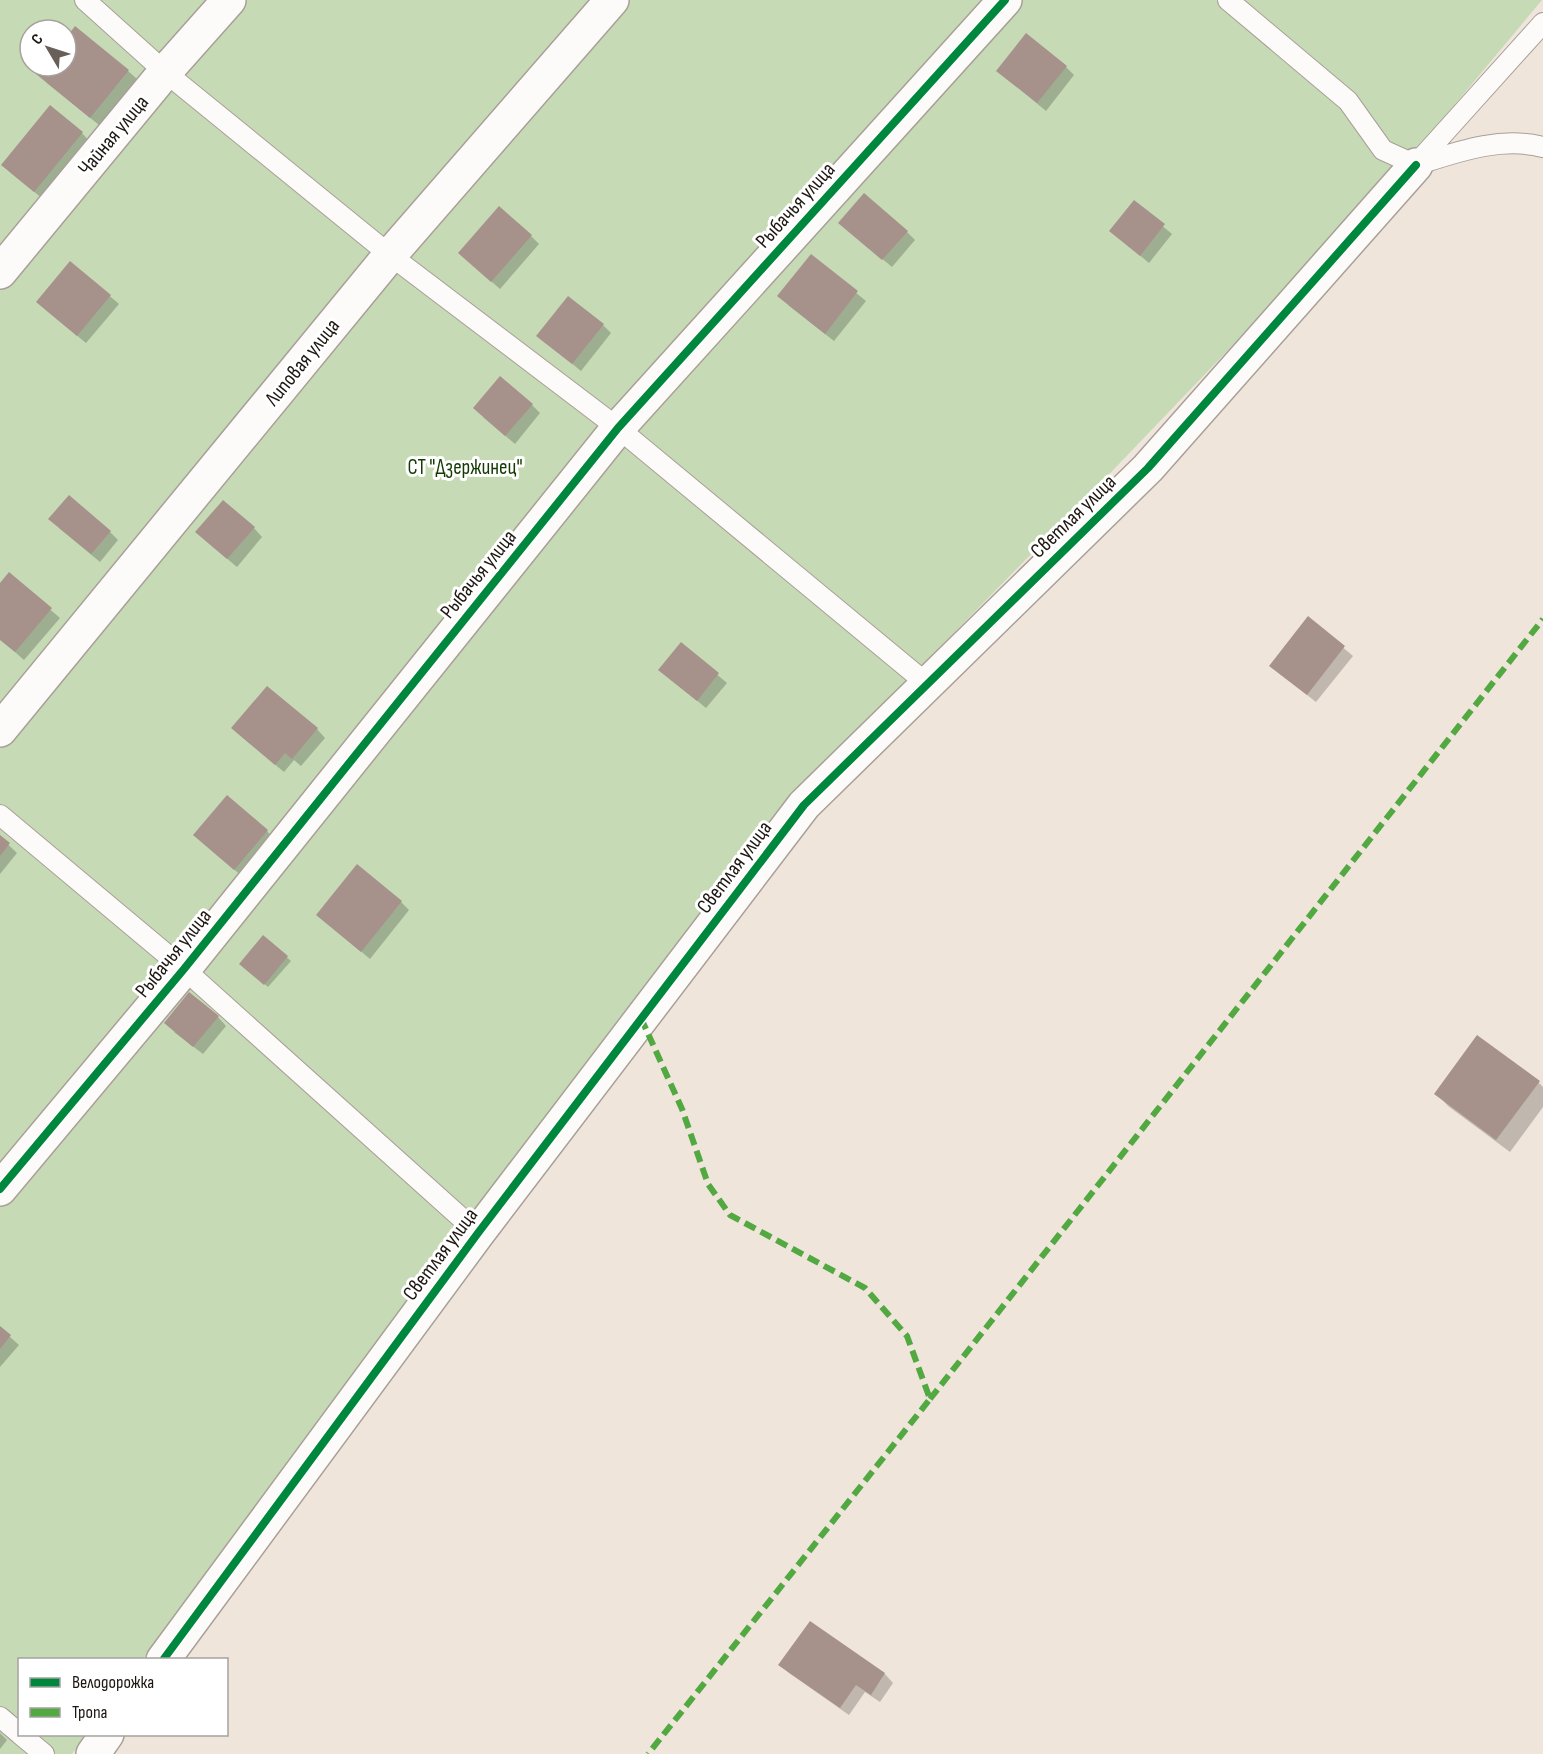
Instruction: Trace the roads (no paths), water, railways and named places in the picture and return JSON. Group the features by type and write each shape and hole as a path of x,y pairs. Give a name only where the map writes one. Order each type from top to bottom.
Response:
{"street":[{"name":"Чайная улица","path":"0,272 165,72 229,0"},
{"name":"Липовая улица","path":"0,730 390,255 612,0"},
{"name":"Рыбачья улица","path":"0,1189 184,969 618,429 1005,0"},
{"name":"Светлая улица","path":"164,1658 478,1233 804,805 1148,468 1416,165"},
{"path":"93,1754 106,1736"}],"lane":[{"path":"85,0 165,72 390,255 618,429 926,683"},
{"path":"1228,0 1348,101 1383,150 1416,165 1485,144 1534,144 1543,147"},
{"path":"1416,165 1543,23"},
{"path":"0,815 184,969 478,1233"},
{"path":"0,1717 18,1732"},
{"path":"22,1736 44,1754"}],"park label":[{"name":"СТ \"Дзержинец\"","path":"465,467"}]}
